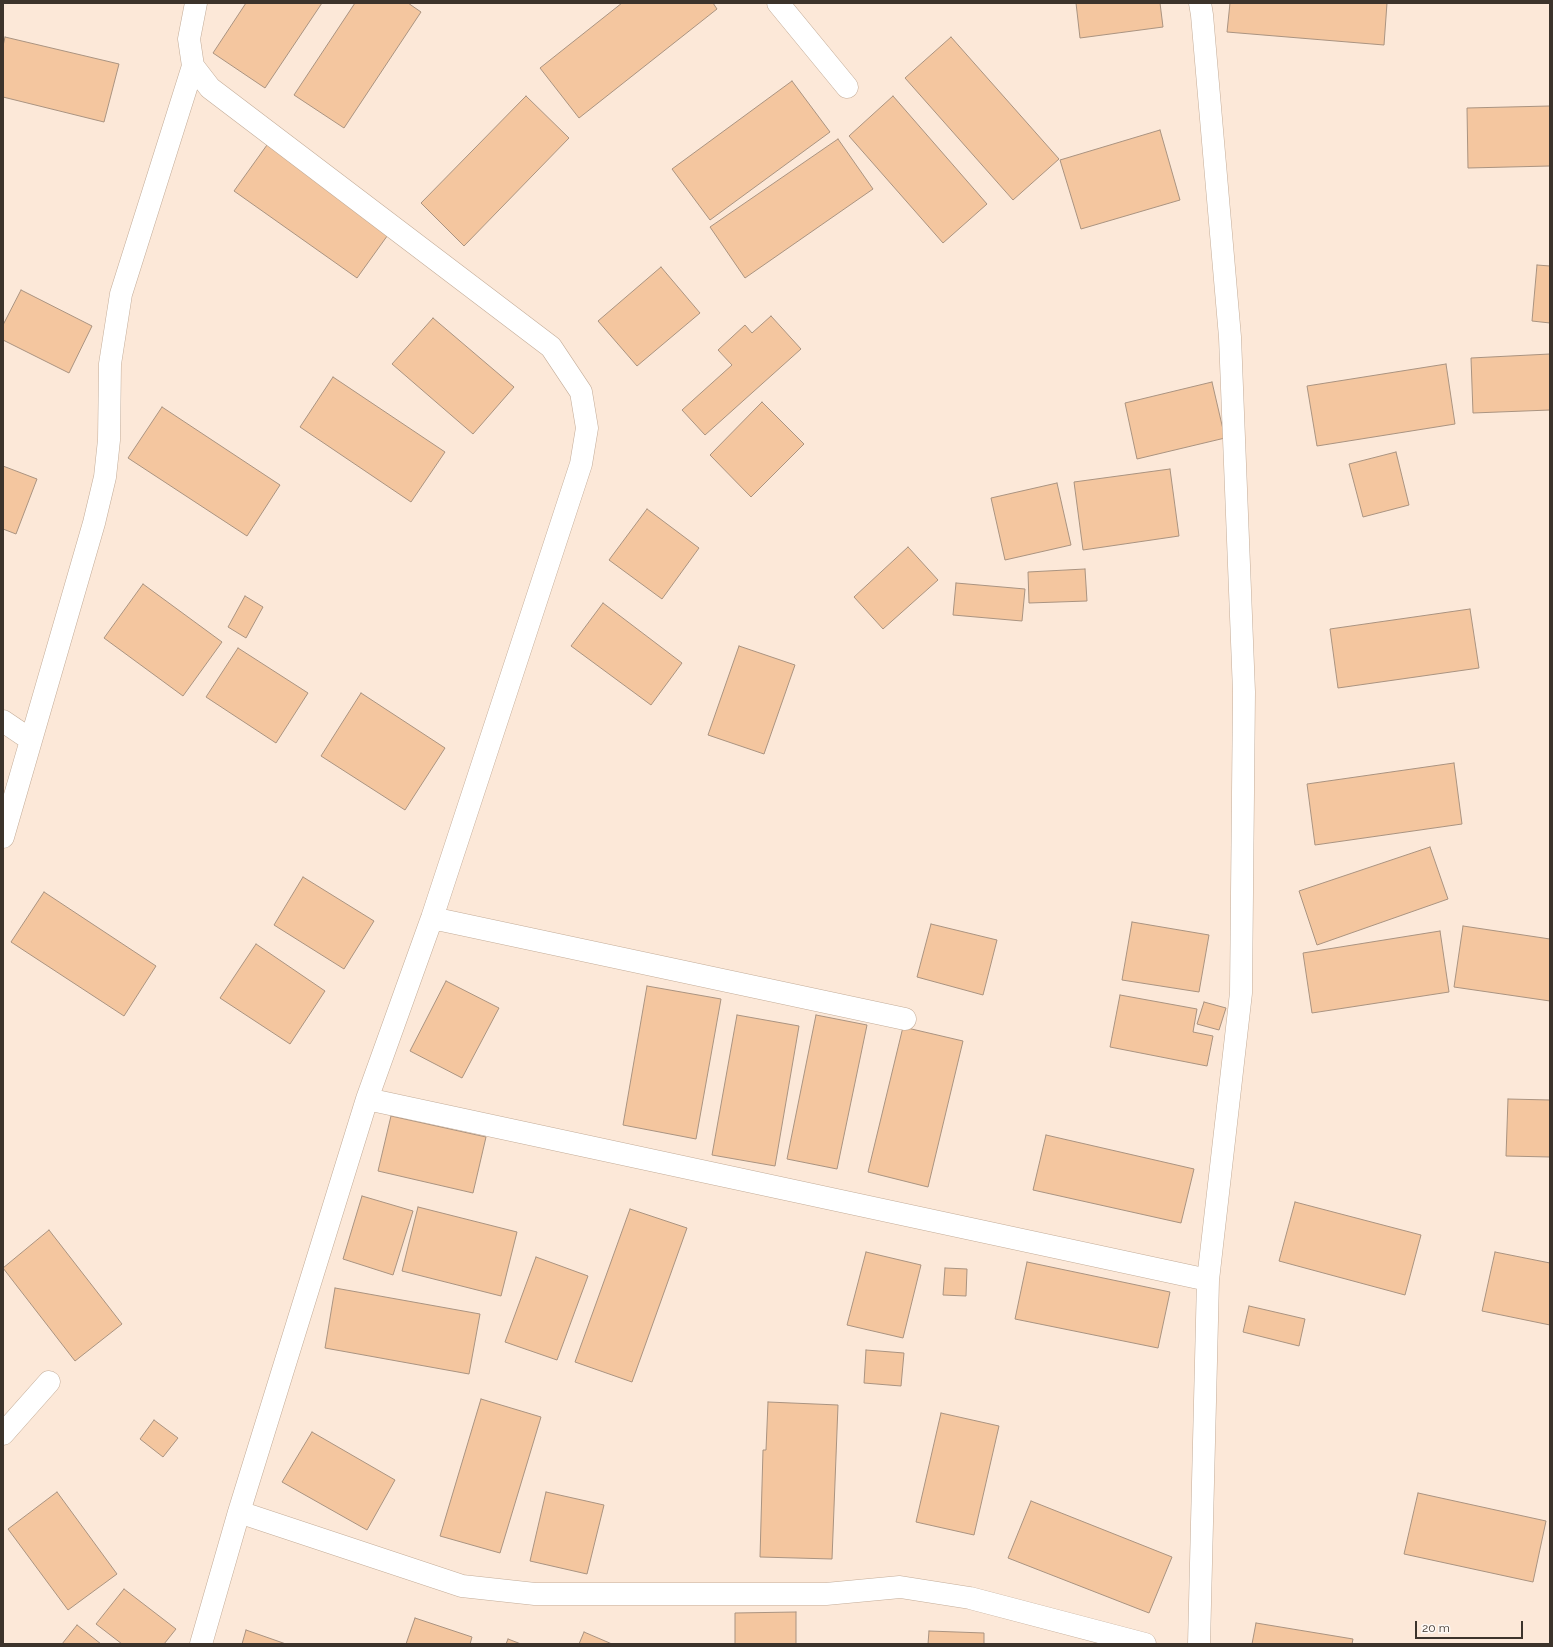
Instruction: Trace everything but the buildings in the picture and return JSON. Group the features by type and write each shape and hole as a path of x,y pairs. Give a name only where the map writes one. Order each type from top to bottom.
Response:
{"street":[{"path":"3,837 94,524 105,477 109,440 110,364 120,294 193,66 189,39 196,3"},
{"path":"778,3 847,87"},
{"path":"1199,1644 1208,1280 1241,993 1244,692 1230,337 1200,3"},
{"path":"193,66 210,88 551,347 581,392 587,428 581,464 432,918 367,1099 239,1512 201,1644"},
{"path":"3,721 31,740"},
{"path":"432,918 905,1019"},
{"path":"367,1099 1208,1280"},
{"path":"3,1434 49,1382"},
{"path":"239,1512 462,1586 535,1594 826,1594 900,1587 970,1598 1145,1644"}]}
